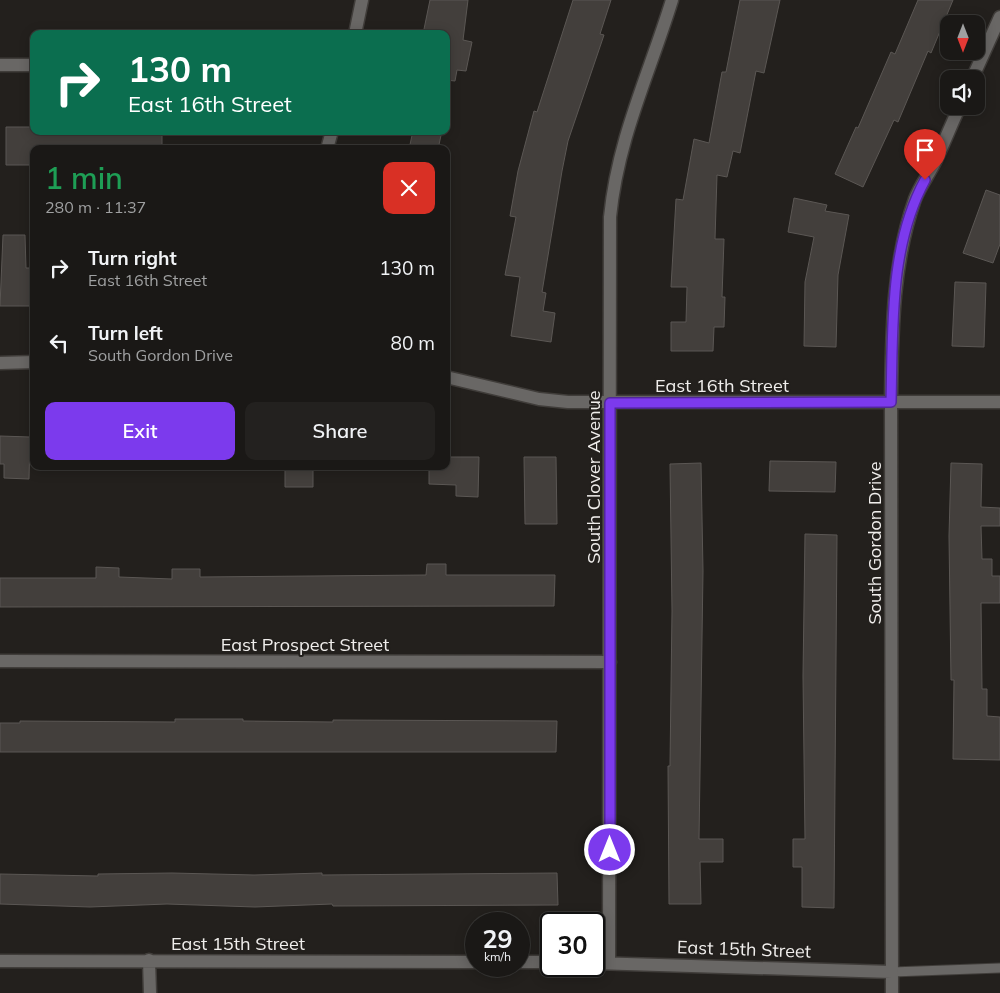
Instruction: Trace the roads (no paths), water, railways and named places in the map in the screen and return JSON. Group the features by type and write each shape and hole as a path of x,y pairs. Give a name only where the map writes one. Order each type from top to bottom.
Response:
{"street":[{"path":"355,30 362,0"},
{"name":"South Clover Avenue","path":"609,963 610,217 613,191 626,130 672,0"},
{"path":"976,70 1000,17"},
{"path":"0,65 30,65"},
{"name":"South Gordon Drive","path":"892,993 891,402 896,277 904,237 916,197 956,115"},
{"path":"0,362 30,362"},
{"name":"East 16th Street","path":"450,378 539,399 610,403 1000,402"},
{"name":"East Prospect Street","path":"0,661 610,662"},
{"path":"149,960 150,993"},
{"name":"East 15th Street","path":"0,961 465,962"},
{"name":"East 15th Street","path":"605,963 892,972"}],"lane":[{"path":"892,972 1000,968"}]}
